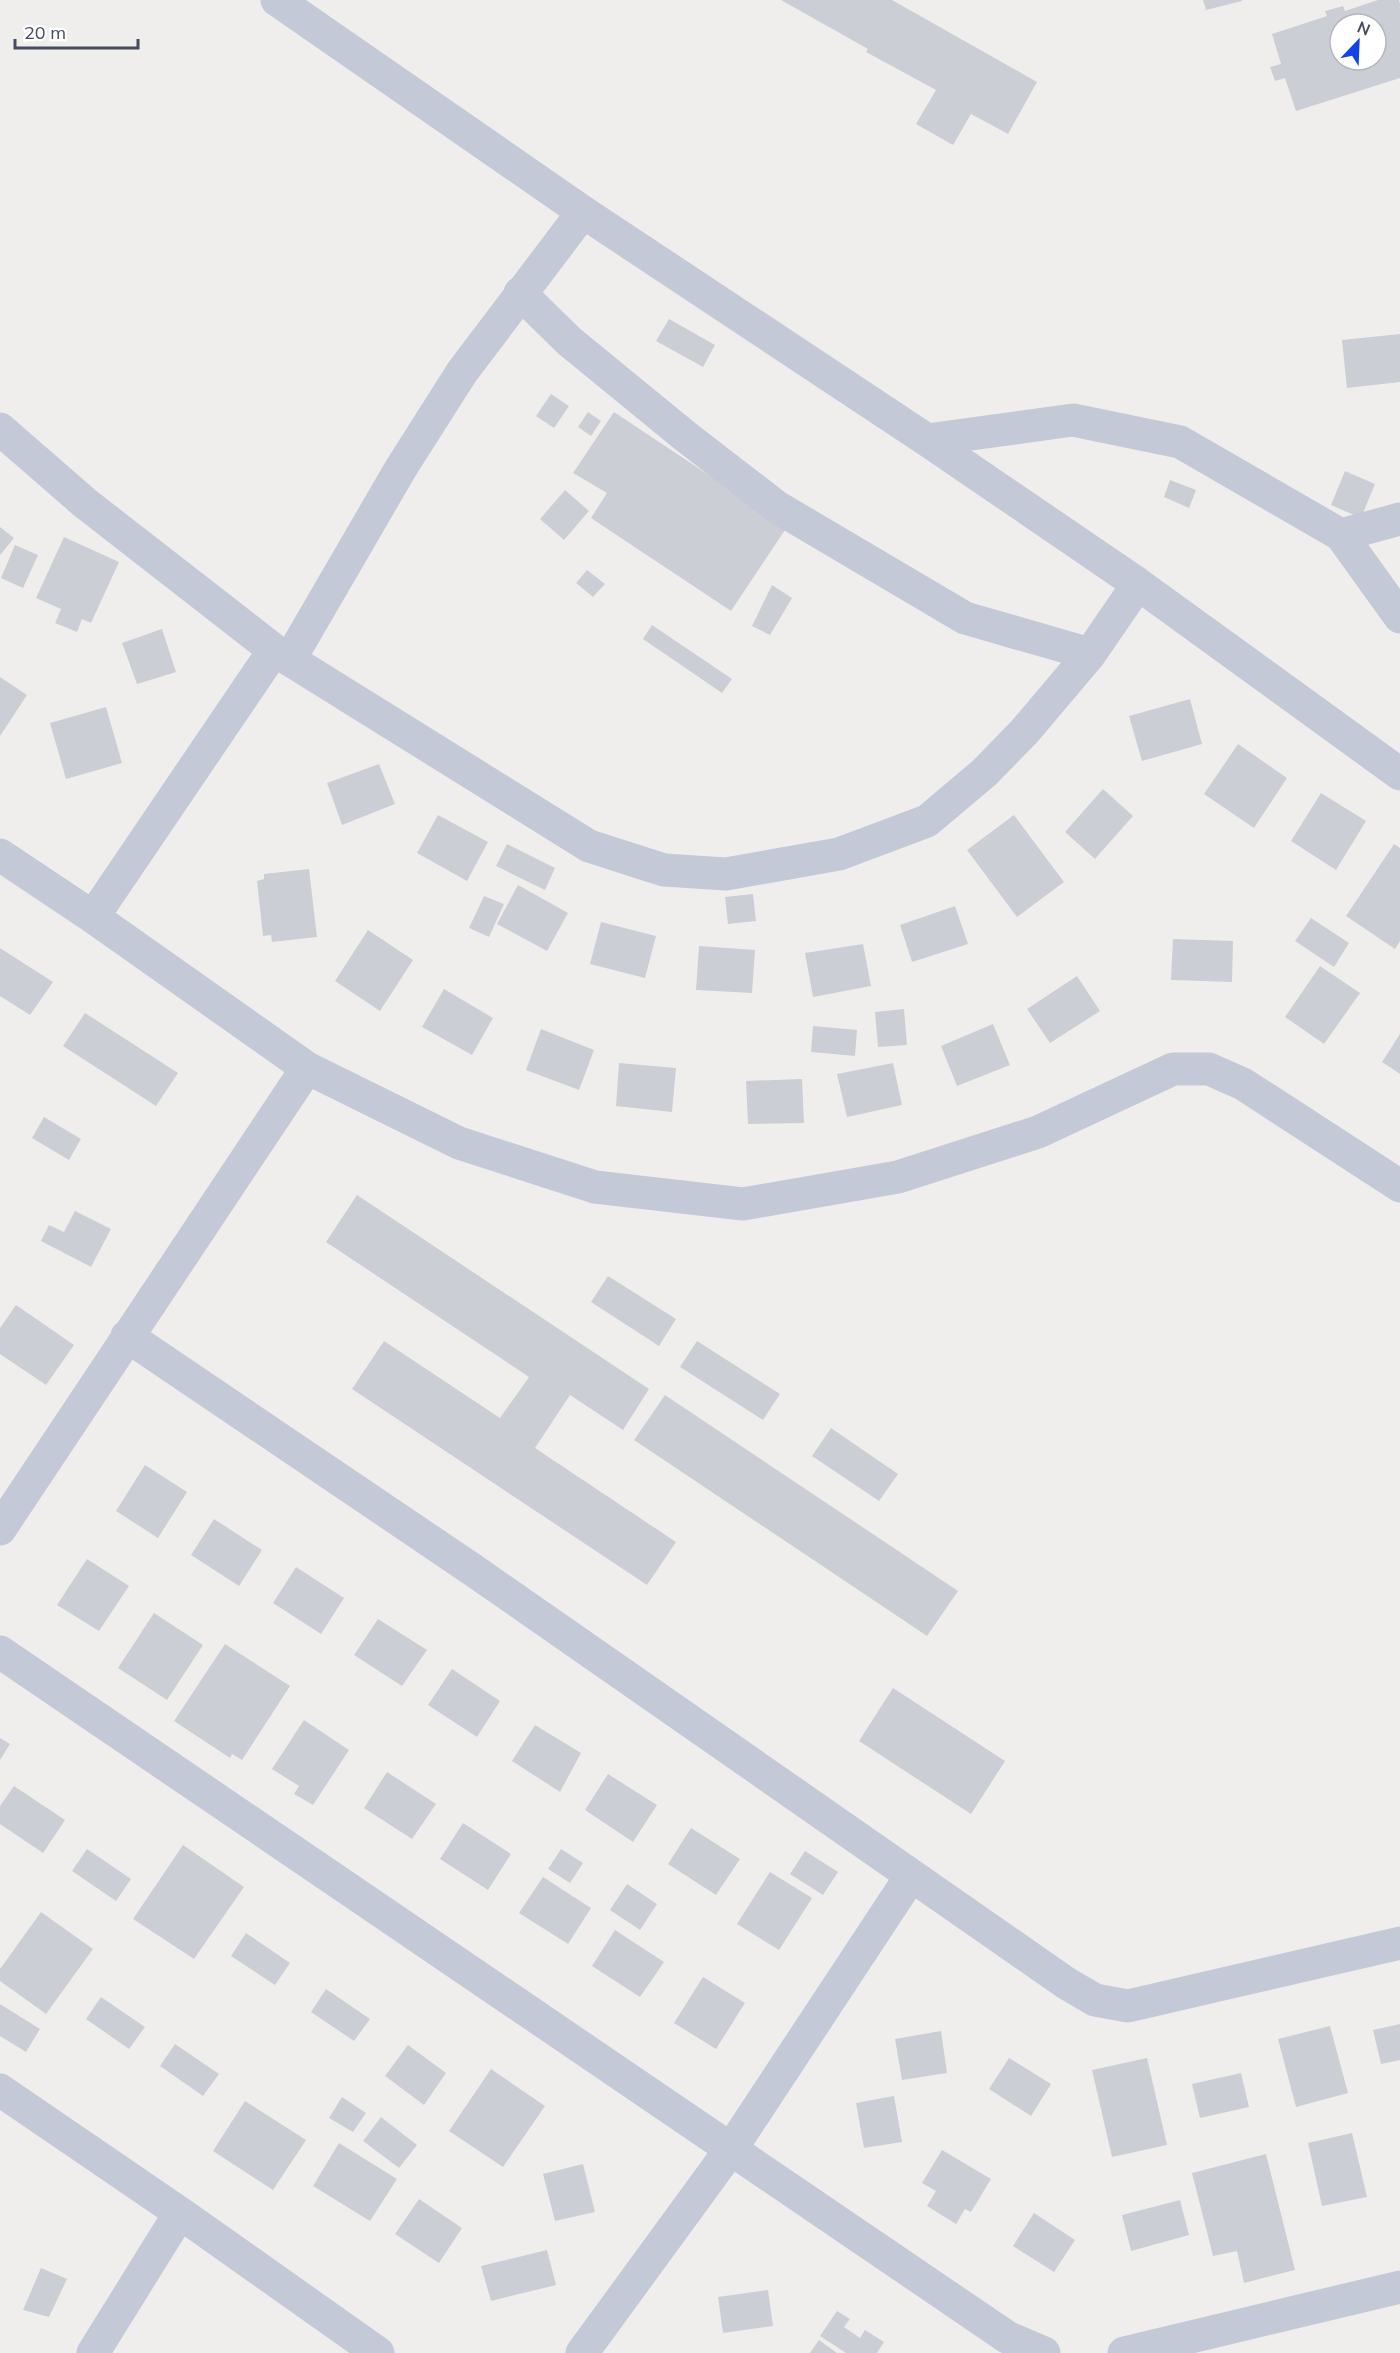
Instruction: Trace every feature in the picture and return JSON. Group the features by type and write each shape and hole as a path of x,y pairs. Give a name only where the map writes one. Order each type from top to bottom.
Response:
{"street":[{"path":"277,0 583,212 927,440 1138,584 1400,774"},
{"path":"93,917 282,655 462,372 583,212"},
{"path":"520,294 569,341 685,436 777,507 965,618 1090,654"},
{"path":"927,440 1073,420 1180,442 1341,535 1400,616"},
{"path":"0,429 85,503 282,655 589,846 664,870 726,874 839,854 927,821 984,773 1024,732 1090,654 1138,584"},
{"path":"1341,535 1400,519"},
{"path":"0,855 93,917 307,1068 459,1143 596,1187 743,1204 898,1177 1038,1132 1173,1069 1209,1069 1243,1084 1400,1186"},
{"path":"0,1529 307,1068"},
{"path":"127,1336 473,1570 911,1876 1095,2000 1128,2006 1400,1943"},
{"path":"0,1652 1007,2337 1044,2353"},
{"path":"582,2353 730,2149 911,1876"},
{"path":"0,2090 180,2213 378,2353"},
{"path":"93,2353 180,2213"},
{"path":"1124,2353 1400,2287"}],"building":[{"path":"781,0 892,0 1037,82 1008,134 971,114 953,145 916,124 936,90 866,52 868,49"},
{"path":"1203,0 1242,0 1242,1 1206,10"},
{"path":"1378,0 1399,0 1400,78 1296,111 1285,78 1275,81 1270,67 1281,64 1272,34 1327,16 1325,11 1343,6 1345,11"},
{"path":"669,319 715,345 703,367 656,341"},
{"path":"1400,334 1400,382 1347,388 1342,340"},
{"path":"551,394 569,406 554,428 536,416"},
{"path":"588,412 601,421 591,436 578,427"},
{"path":"614,412 787,527 731,611 591,518 607,493 573,473"},
{"path":"1345,471 1375,484 1361,518 1331,505"},
{"path":"1170,480 1196,490 1189,508 1164,497"},
{"path":"565,490 589,511 564,540 540,519"},
{"path":"0,527 14,538 0,555"},
{"path":"64,537 119,562 91,623 82,619 77,632 55,623 61,609 36,598"},
{"path":"15,545 38,555 23,588 1,578"},
{"path":"587,570 605,584 593,597 576,583"},
{"path":"772,585 792,598 770,635 752,626"},
{"path":"652,625 732,679 722,693 643,639"},
{"path":"162,629 176,672 137,684 122,643"},
{"path":"0,677 27,695 0,736"},
{"path":"1190,699 1202,744 1142,761 1129,716"},
{"path":"106,707 122,763 66,779 50,723"},
{"path":"1238,744 1287,778 1254,828 1204,794"},
{"path":"379,764 395,804 342,825 327,783"},
{"path":"1103,789 1133,816 1095,859 1065,832"},
{"path":"1321,793 1366,821 1336,870 1291,841"},
{"path":"438,815 488,842 467,881 417,853"},
{"path":"1014,815 1064,882 1017,917 967,850"},
{"path":"507,844 555,868 545,890 496,866"},
{"path":"1394,844 1400,848 1400,941 1395,949 1346,916"},
{"path":"309,869 317,937 272,942 271,935 263,936 257,881 264,879 264,874"},
{"path":"518,885 568,913 547,951 497,924"},
{"path":"753,894 756,921 728,924 725,897"},
{"path":"484,896 504,904 489,937 469,928"},
{"path":"955,906 968,944 912,962 900,925"},
{"path":"1311,918 1349,943 1334,967 1295,941"},
{"path":"601,922 656,936 645,978 590,964"},
{"path":"368,930 413,960 380,1011 335,981"},
{"path":"1173,939 1233,941 1232,982 1171,980"},
{"path":"863,944 871,986 813,997 805,953"},
{"path":"699,946 755,950 752,993 696,990"},
{"path":"0,948 53,982 30,1015 0,996"},
{"path":"1320,966 1360,993 1324,1044 1285,1017"},
{"path":"1077,976 1100,1011 1050,1043 1027,1009"},
{"path":"444,989 493,1018 472,1055 422,1027"},
{"path":"904,1009 907,1045 878,1047 875,1012"},
{"path":"85,1013 178,1073 156,1106 63,1046"},
{"path":"993,1024 1010,1065 957,1086 941,1046"},
{"path":"813,1026 857,1030 855,1056 811,1052"},
{"path":"541,1029 594,1050 579,1090 526,1070"},
{"path":"1400,1034 1400,1074 1382,1062"},
{"path":"619,1063 676,1068 672,1112 616,1106"},
{"path":"893,1063 902,1105 847,1117 837,1074"},
{"path":"802,1079 804,1123 748,1124 746,1081"},
{"path":"44,1117 81,1139 69,1160 32,1138"},
{"path":"357,1195 649,1389 623,1430 570,1395 535,1448 676,1542 647,1585 352,1389 384,1341 500,1418 529,1377 326,1242"},
{"path":"75,1211 111,1229 91,1267 41,1241 49,1225 64,1232"},
{"path":"608,1276 676,1319 659,1346 591,1302"},
{"path":"16,1305 74,1345 46,1385 0,1354 0,1328"},
{"path":"697,1341 780,1394 763,1420 680,1367"},
{"path":"665,1395 958,1591 927,1636 634,1440"},
{"path":"831,1428 898,1474 879,1501 812,1456"},
{"path":"145,1465 187,1492 158,1538 116,1511"},
{"path":"214,1519 262,1550 239,1586 191,1555"},
{"path":"87,1559 129,1586 99,1631 57,1605"},
{"path":"296,1567 344,1598 321,1634 273,1603"},
{"path":"154,1613 203,1645 167,1700 118,1668"},
{"path":"378,1619 427,1650 402,1686 354,1655"},
{"path":"225,1644 290,1686 242,1760 232,1754 230,1758 174,1721"},
{"path":"452,1669 500,1701 477,1737 428,1705"},
{"path":"893,1688 1005,1761 971,1814 859,1741"},
{"path":"304,1720 349,1750 313,1805 294,1794 299,1786 272,1769"},
{"path":"535,1725 581,1753 560,1792 512,1761"},
{"path":"0,1738 10,1744 0,1760"},
{"path":"387,1772 436,1804 412,1839 364,1808"},
{"path":"608,1774 657,1805 633,1842 585,1810"},
{"path":"14,1786 65,1820 43,1853 0,1824 0,1806"},
{"path":"463,1823 511,1854 488,1890 440,1859"},
{"path":"691,1828 740,1859 716,1895 668,1864"},
{"path":"183,1845 244,1887 194,1959 133,1919"},
{"path":"87,1849 131,1879 116,1901 72,1871"},
{"path":"561,1849 583,1863 570,1883 548,1869"},
{"path":"805,1851 838,1872 823,1895 790,1874"},
{"path":"770,1872 812,1898 779,1950 737,1924"},
{"path":"543,1877 591,1908 568,1944 519,1913"},
{"path":"627,1884 657,1904 640,1930 610,1910"},
{"path":"41,1912 93,1949 46,2014 0,1981 0,1969"},
{"path":"615,1930 664,1962 640,1997 592,1966"},
{"path":"246,1933 290,1963 275,1985 231,1956"},
{"path":"703,1977 745,2003 716,2049 674,2023"},
{"path":"326,1989 370,2019 354,2041 311,2012"},
{"path":"101,1997 145,2027 129,2049 86,2019"},
{"path":"0,2004 40,2029 26,2052 0,2036"},
{"path":"1400,2024 1400,2060 1381,2064 1373,2030"},
{"path":"1330,2026 1348,2093 1296,2107 1278,2039"},
{"path":"941,2031 947,2073 902,2080 895,2039"},
{"path":"175,2044 219,2074 203,2096 160,2066"},
{"path":"408,2045 446,2073 424,2105 385,2076"},
{"path":"1009,2058 1051,2084 1031,2116 989,2089"},
{"path":"1147,2058 1167,2145 1112,2157 1092,2070"},
{"path":"491,2069 545,2106 503,2167 449,2131"},
{"path":"1241,2073 1249,2107 1200,2118 1192,2084"},
{"path":"894,2096 902,2142 864,2148 856,2103"},
{"path":"342,2097 366,2113 353,2132 329,2118"},
{"path":"245,2101 306,2140 273,2190 213,2151"},
{"path":"381,2117 417,2145 399,2168 363,2141"},
{"path":"1352,2133 1367,2197 1322,2206 1308,2143"},
{"path":"339,2143 397,2179 370,2221 313,2186"},
{"path":"942,2150 991,2179 971,2212 965,2209 956,2224 927,2206 936,2191 922,2183"},
{"path":"1266,2154 1295,2270 1244,2283 1237,2251 1213,2256 1192,2173"},
{"path":"583,2164 595,2212 555,2221 543,2174"},
{"path":"419,2199 462,2228 439,2263 395,2234"},
{"path":"1180,2200 1189,2235 1131,2251 1122,2215"},
{"path":"1034,2213 1075,2240 1054,2272 1013,2246"},
{"path":"547,2250 556,2285 491,2301 481,2266"},
{"path":"41,2268 67,2279 49,2317 23,2310"},
{"path":"768,2290 773,2326 723,2333 718,2297"},
{"path":"837,2311 850,2319 844,2327 860,2338 865,2330 884,2342 877,2353 846,2353 820,2336"},
{"path":"819,2340 837,2353 810,2353"}]}
